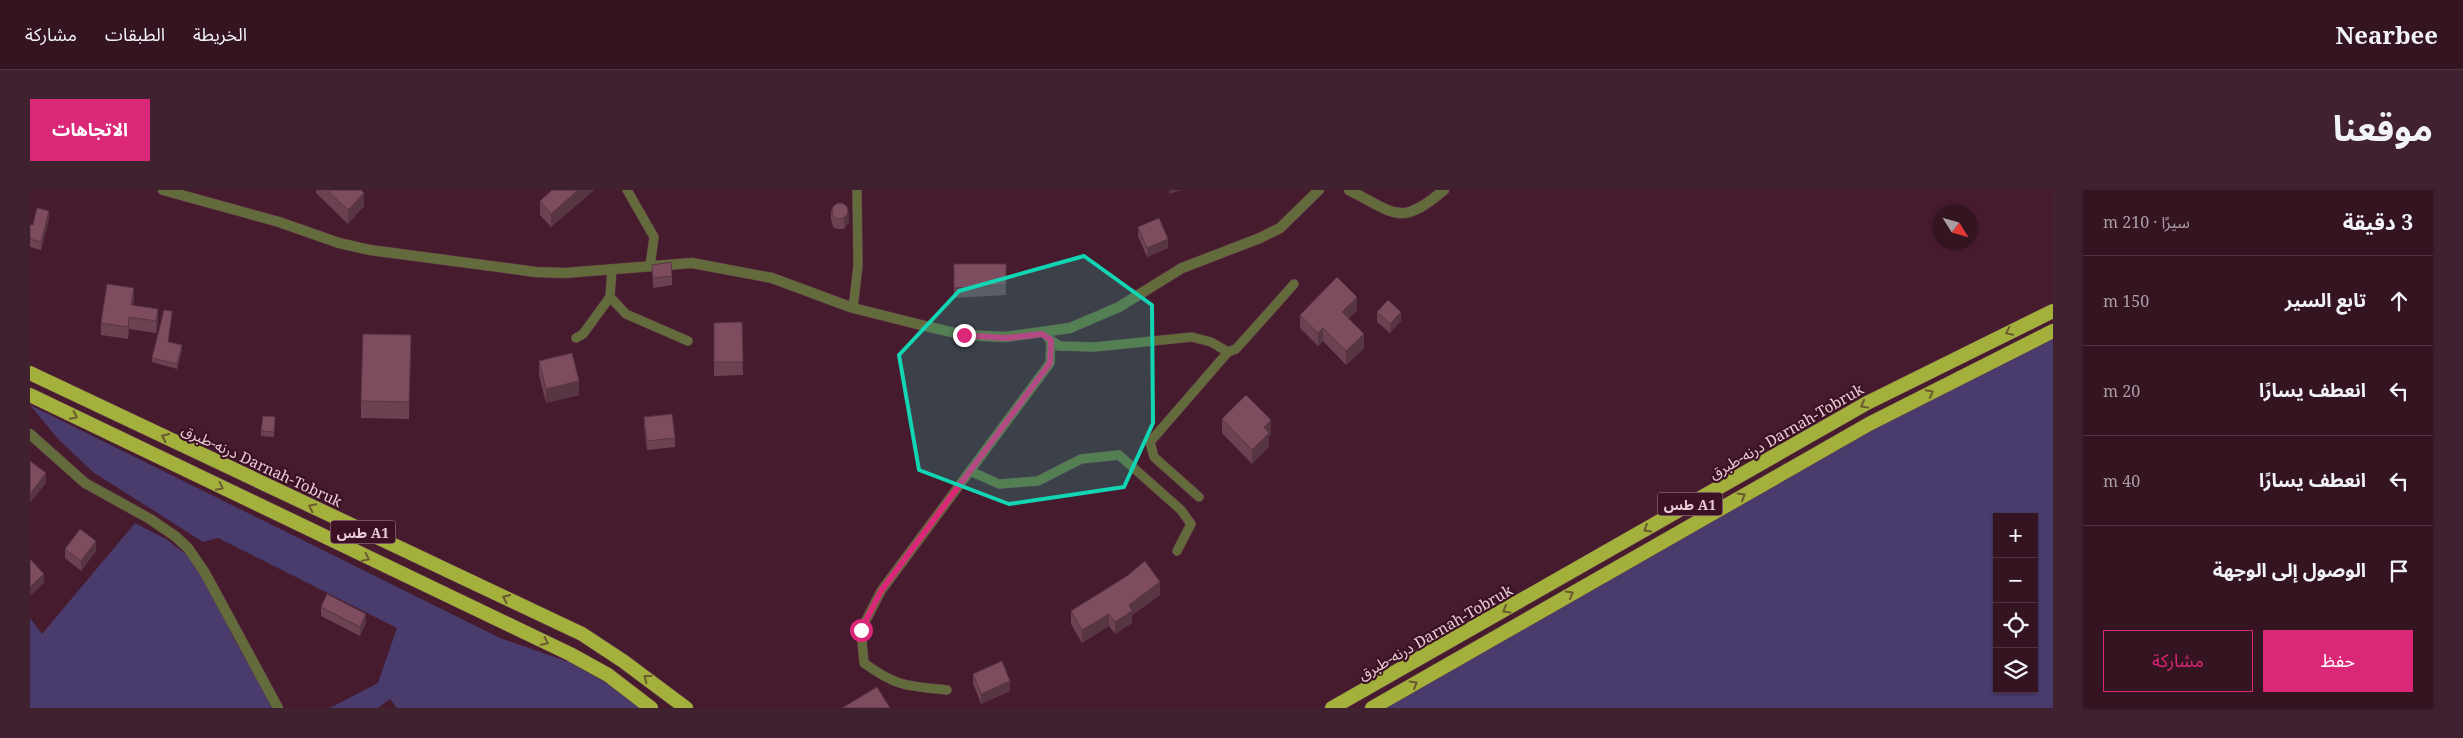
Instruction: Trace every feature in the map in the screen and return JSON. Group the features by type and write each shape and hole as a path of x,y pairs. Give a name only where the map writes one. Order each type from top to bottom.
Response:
{"highway":[{"name":"درنه-طبرق Darnah-Tobruk","path":"1332,708 1868,403 2053,311"},
{"name":"طس A1","path":"1372,708 1868,424 2053,331"},
{"name":"درنه-طبرق Darnah-Tobruk","path":"30,372 582,634 623,661 686,708"},
{"name":"طس A1","path":"30,394 570,654 608,675 651,708"}],"street":[{"path":"163,190 279,222 339,243 378,251 536,272 564,273 692,263 772,278 852,308 964,335 1006,338 1042,334 1070,328 1119,307 1182,268 1260,238 1280,228 1319,190"},
{"path":"1349,190 1393,213 1404,214 1414,212 1426,205 1444,190"},
{"path":"30,434 85,483 150,519 175,536 188,548 205,573 278,708"}],"lane":[{"path":"627,190 654,237 650,266"},
{"path":"852,308 858,266 857,190"},
{"path":"576,338 583,334 610,298 612,269"},
{"path":"1199,497 1154,457 1150,442 1228,352 1236,349 1294,284"},
{"path":"610,298 626,314 688,341"},
{"path":"1042,334 1059,346 1094,347 1192,337 1211,342 1228,352"},
{"path":"947,690 909,687 887,680 864,663 861,630 881,591 1050,363 1051,340"},
{"path":"970,472 1000,484 1038,481 1081,459 1119,456 1180,510 1191,524 1177,551"}],"highlighted area":[{"path":"1084,256 1152,305 1153,423 1124,487 1009,504 919,470 899,355 959,291"}],"shaded area":[{"path":"2053,337 2053,708 1382,708 1828,452"},
{"path":"30,405 500,638 569,662 631,697 645,708 397,708 390,699 378,708 330,708 378,683 397,628 218,538 203,542 93,472 58,439"},
{"path":"135,523 166,539 187,555 207,580 234,639 273,708 30,708 30,618 42,634"}],"building":[{"path":"327,190 361,190 364,193 348,210"},
{"path":"552,190 578,190 551,214 540,201"},
{"path":"837,203 843,203 848,208 846,217 837,219 832,214 832,208"},
{"path":"37,208 49,211 41,242 30,239 30,225 33,225"},
{"path":"1159,218 1168,239 1147,248 1138,227"},
{"path":"671,262 672,276 653,278 652,265"},
{"path":"954,264 1006,264 1006,285 954,288"},
{"path":"1337,277 1357,297 1342,312 1364,334 1346,351 1323,328 1318,333 1300,315"},
{"path":"107,284 134,288 131,305 158,309 156,321 129,317 128,327 101,323"},
{"path":"1388,300 1401,312 1390,324 1377,312"},
{"path":"164,310 172,311 168,342 182,345 177,364 152,358"},
{"path":"742,322 743,362 714,362 714,323"},
{"path":"363,334 411,335 409,402 361,401"},
{"path":"572,353 579,381 546,389 539,361"},
{"path":"1246,395 1271,420 1264,427 1269,433 1252,450 1222,419"},
{"path":"672,414 675,438 647,441 644,417"},
{"path":"263,416 275,417 274,432 261,431"},
{"path":"30,461 46,473 30,494"},
{"path":"80,529 96,541 81,561 65,549"},
{"path":"30,559 44,574 30,587"},
{"path":"1145,561 1160,582 1129,605 1132,611 1115,622 1109,614 1082,630 1071,611 1127,576"},
{"path":"327,594 366,614 360,627 321,607"},
{"path":"1002,661 1010,681 981,694 973,674"},
{"path":"877,687 890,708 842,708"}],"route":[{"path":"861,630 881,591 1050,363 1051,340 1042,334 1006,338 964,335"}]}
